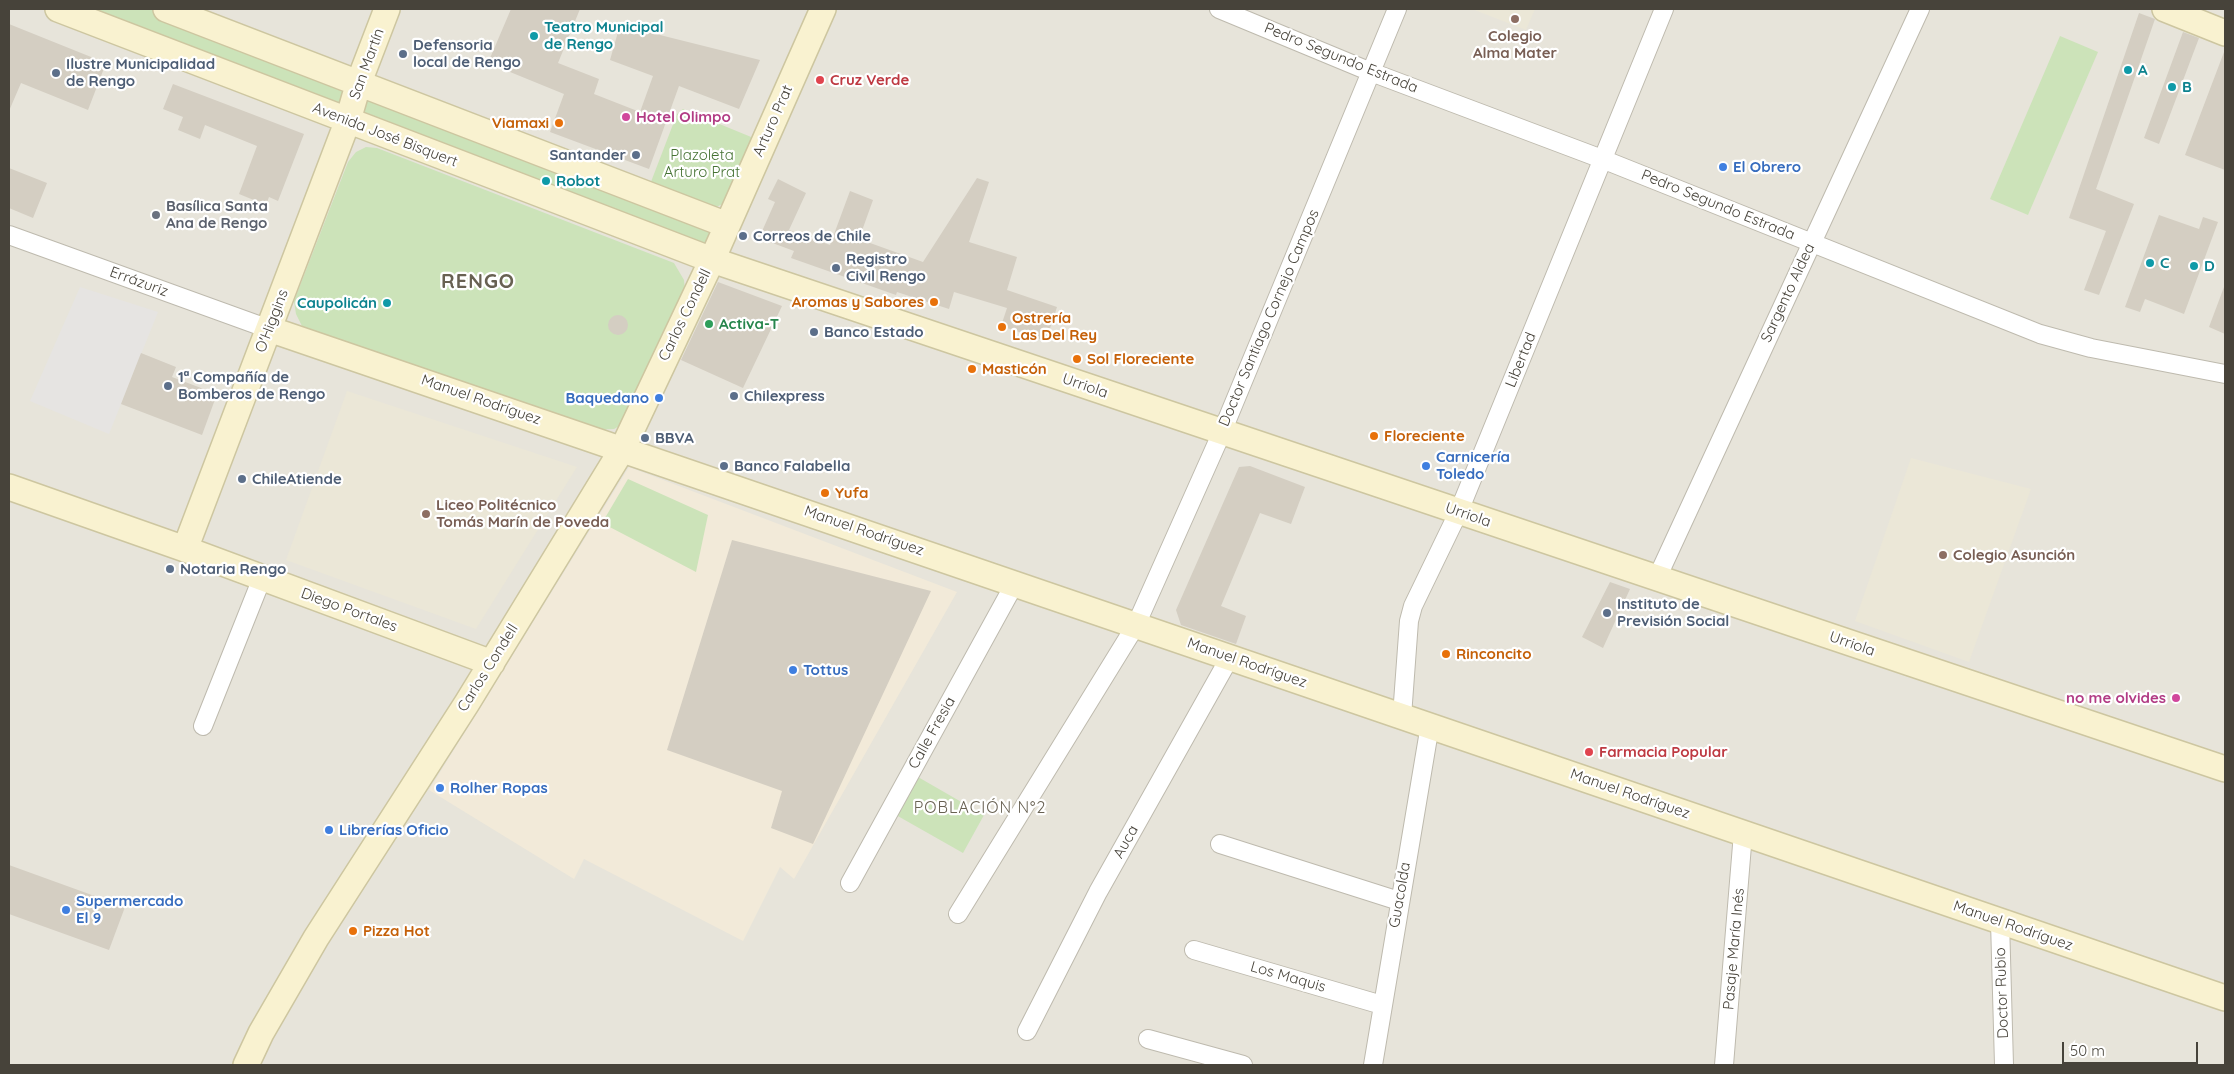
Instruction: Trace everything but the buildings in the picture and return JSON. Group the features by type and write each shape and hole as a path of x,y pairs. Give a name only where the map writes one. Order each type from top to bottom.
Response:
{"main road":[{"name":"Avenida José Bisquert","path":"58,9 712,260"},
{"path":"166,9 727,224"},
{"name":"San Martín","path":"348,120 359,82 387,9"},
{"name":"Arturo Prat","path":"712,260 823,9"},
{"path":"2165,9 2225,33"},
{"name":"O'Higgins","path":"185,549 348,120"},
{"name":"Urriola","path":"712,260 2225,769"},
{"name":"Carlos Condell","path":"246,1065 261,1033 316,938 492,663 623,448 712,260"},
{"name":"Manuel Rodríguez","path":"268,329 623,448 2225,998"},
{"name":"Diego Portales","path":"9,487 185,549 492,663"}],"street":[{"name":"Pedro Segundo Estrada","path":"1219,9 1371,72 1602,159 2066,343 2225,374"},
{"name":"Doctor Santiago Cornejo Campos","path":"958,914 1136,625 1222,432 1397,9"},
{"name":"Libertad","path":"1402,716 1409,621 1413,606 1459,512 1664,9"},
{"name":"Sargento Aldea","path":"1657,578 1920,9"},
{"name":"Errázuriz","path":"9,236 268,329"},
{"path":"203,726 262,578"},
{"name":"Calle Fresia","path":"850,883 1015,583"},
{"name":"Auca","path":"1027,1031 1098,892 1230,657"},
{"name":"Guacolda","path":"1373,1065 1430,725"},
{"name":"Pasaje María Inés","path":"1724,1065 1743,833"},
{"path":"1220,844 1399,901"},
{"name":"Doctor Rubio","path":"2000,921 2004,1065"},
{"name":"Los Maquis","path":"1194,950 1382,1005"},
{"path":"1148,1039 1243,1065"}],"shaded area":[{"path":"9,9 2225,9 2225,1065 9,1065"},
{"name":"Colegio Alma Mater","path":"1472,9 1535,9 1526,30"},
{"path":"80,287 158,312 109,434 30,401"},
{"name":"Liceo Politécnico Tomás Marín de Poveda","path":"347,391 577,467 476,629 286,560"},
{"name":"Colegio Asunción","path":"1911,458 2031,489 1969,662 1855,621"},
{"path":"629,467 957,592 794,879 780,867 743,941 584,859 574,879 429,790"}],"green space":[{"path":"70,9 151,9 712,226 701,252"},
{"path":"2060,36 2098,52 2028,215 1990,199"},
{"name":"Plazoleta Arturo Prat","path":"683,109 756,139 731,200 710,210 649,187 677,114"},
{"path":"366,147 377,148 674,263 684,280 685,290 623,424 614,429 592,430 303,328 296,314 294,301 348,162 356,152"},
{"path":"628,479 708,515 696,572 602,523"},
{"path":"918,777 984,815 963,853 896,815"}],"place":[{"name":"Colegio Alma Mater","path":"1515,19"},
{"name":"Teatro Municipal de Rengo","path":"534,36"},
{"name":"Defensoria local de Rengo","path":"403,54"},
{"name":"A","path":"2128,70"},
{"name":"Ilustre Municipalidad de Rengo","path":"56,73"},
{"name":"Cruz Verde","path":"820,80"},
{"name":"B","path":"2172,87"},
{"name":"Hotel Olimpo","path":"626,117"},
{"name":"Viamaxi","path":"559,123"},
{"name":"Santander","path":"636,155"},
{"name":"El Obrero","path":"1723,167"},
{"name":"Robot","path":"546,181"},
{"name":"Basílica Santa Ana de Rengo","path":"156,215"},
{"name":"Correos de Chile","path":"743,236"},
{"name":"C","path":"2150,263"},
{"name":"D","path":"2194,266"},
{"name":"Registro Civil Rengo","path":"836,268"},
{"name":"Aromas y Sabores","path":"934,302"},
{"name":"Caupolicán","path":"387,303"},
{"name":"Activa-T","path":"709,324"},
{"name":"Ostrería Las Del Rey","path":"1002,327"},
{"name":"Banco Estado","path":"814,332"},
{"name":"Sol Floreciente","path":"1077,359"},
{"name":"Masticón","path":"972,369"},
{"name":"1ª Compañía de Bomberos de Rengo","path":"168,386"},
{"name":"Chilexpress","path":"734,396"},
{"name":"Baquedano","path":"659,398"},
{"name":"Floreciente","path":"1374,436"},
{"name":"BBVA","path":"645,438"},
{"name":"Banco Falabella","path":"724,466"},
{"name":"Carnicería Toledo","path":"1426,466"},
{"name":"ChileAtiende","path":"242,479"},
{"name":"Yufa","path":"825,493"},
{"name":"Liceo Politécnico Tomás Marín de Poveda","path":"426,514"},
{"name":"Colegio Asunción","path":"1943,555"},
{"name":"Notaria Rengo","path":"170,569"},
{"name":"Instituto de Previsión Social","path":"1607,613"},
{"name":"Rinconcito","path":"1446,654"},
{"name":"Tottus","path":"793,670"},
{"name":"no me olvides","path":"2176,698"},
{"name":"Farmacia Popular","path":"1589,752"},
{"name":"Rolher Ropas","path":"440,788"},
{"name":"Librerías Oficio","path":"329,830"},
{"name":"Supermercado El 9","path":"66,910"},
{"name":"Pizza Hot","path":"353,931"}],"district":[{"name":"RENGO","path":"478,282"},
{"name":"POBLACIÓN N°2","path":"980,808"}]}
